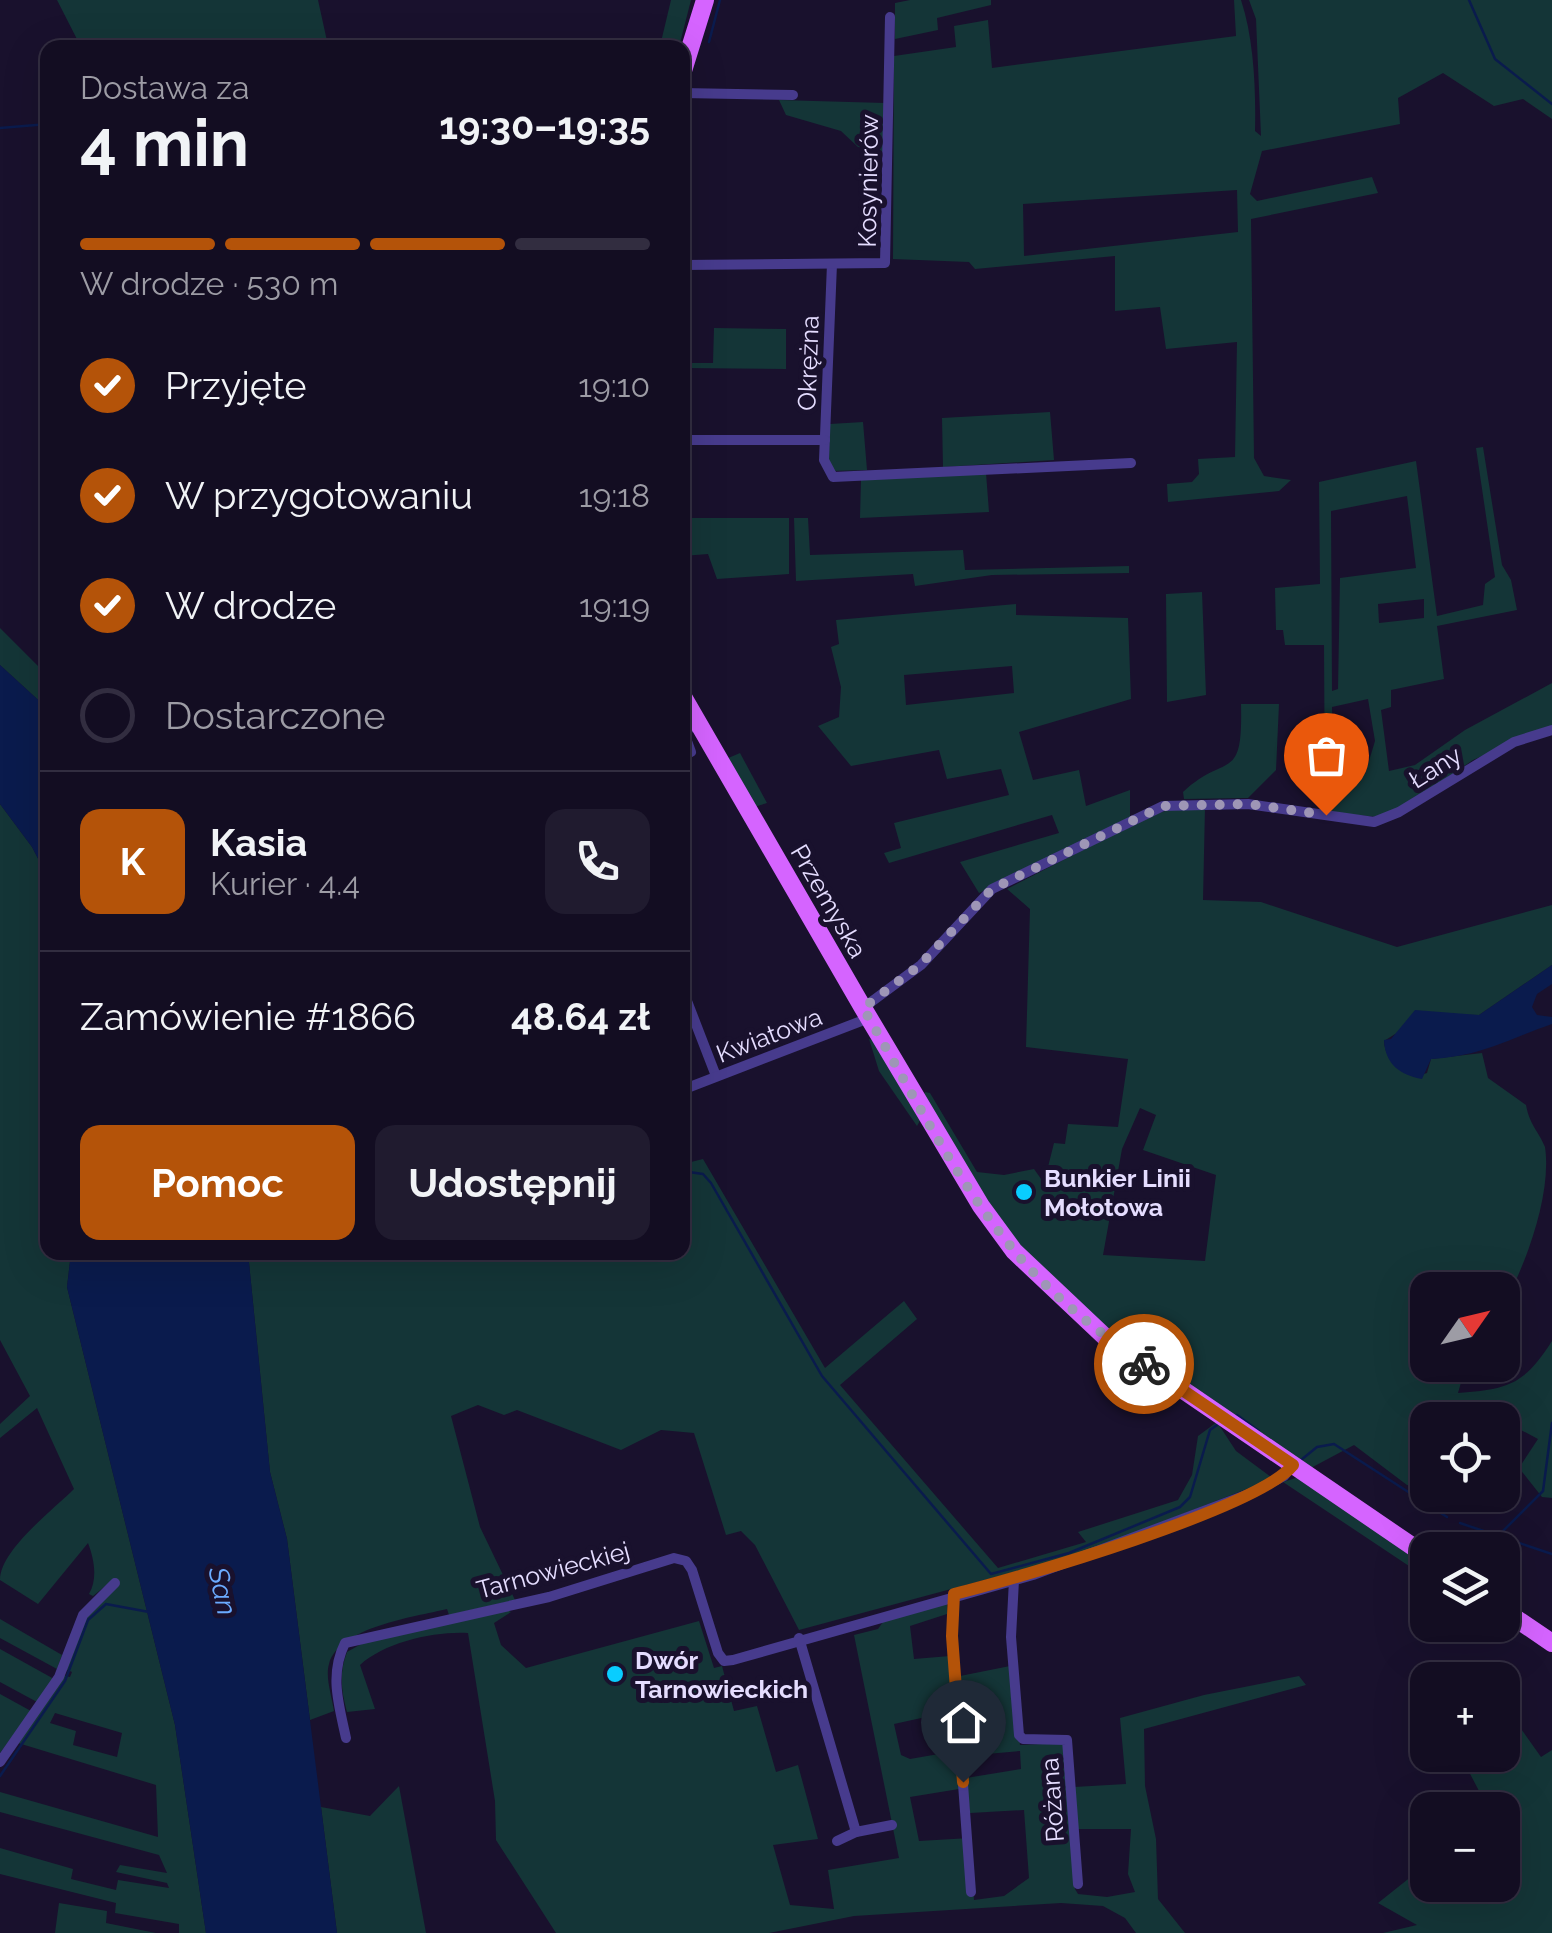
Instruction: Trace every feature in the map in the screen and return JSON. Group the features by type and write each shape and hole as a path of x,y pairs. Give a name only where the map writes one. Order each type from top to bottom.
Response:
{"main road":[{"path":"690,48 705,0"},
{"name":"Przemyska","path":"690,708 982,1206 1027,1264 1104,1336 1410,1545"},
{"path":"1520,1621 1551,1641"}],"street":[{"name":"Kosynierów","path":"690,266 880,266 887,259 890,17"},
{"path":"690,93 793,95"},
{"name":"Okrężna","path":"690,440 825,440 832,264"},
{"path":"825,440 824,460 832,476 1131,463"},
{"path":"690,728 698,722"},
{"name":"Łany","path":"866,1013 920,965 992,889 1163,806 1248,804 1374,822 1399,812 1514,742 1552,730"},
{"path":"690,1009 716,1076"},
{"name":"Kwiatowa","path":"690,1087 866,1013"},
{"name":"Tarnowieckiej","path":"346,1738 336,1686 336,1661 346,1643 549,1597 674,1558 686,1560 692,1570 724,1660 1014,1580 1249,1494 1284,1476 1293,1465"},
{"name":"Różana","path":"1014,1580 1011,1637 1019,1735 1023,1740 1067,1740 1078,1884"},
{"path":"0,1762 59,1676 83,1614 116,1583"},
{"path":"954,1594 952,1636 971,1892"},
{"path":"799,1638 856,1832"},
{"path":"838,1840 892,1825"}],"green space":[{"path":"57,0 318,0 327,40 77,40"},
{"path":"671,0 691,0 681,40 661,40"},
{"path":"991,0 991,5 937,18 938,30 895,39 895,3"},
{"path":"1234,0 1241,0 1253,65 1255,131 1261,136 1256,19 1249,0 1552,0 1552,119 1523,99 1494,106 1443,73 1398,98 1400,124 1262,151 1250,194 1257,201 1372,177 1378,193 1251,219 1254,458 1264,476 1291,480 1279,491 1168,502 1167,484 1192,482 1199,474 1198,459 1235,457 1237,342 1166,349 1160,307 1115,311 1115,256 975,269 969,262 893,259 894,56 956,47 954,26 988,20 992,68 1236,36","holes":["1237,190 1238,232 1024,256 1023,204"]},
{"path":"779,100 885,103 885,152 858,147 841,131 786,115"},
{"path":"714,328 786,329 786,369 690,368 690,363 713,363"},
{"path":"1050,412 1054,460 943,467 942,418"},
{"path":"863,422 867,470 832,471 828,464 830,424"},
{"path":"1483,447 1502,565 1511,580 1517,610 1437,626 1444,679 1391,690 1391,707 1381,710 1389,771 1415,765 1465,730 1552,683 1552,725 1473,760 1400,810 1378,817 1325,812 1324,645 1285,645 1283,630 1276,630 1275,588 1320,584 1319,482 1416,461 1437,616 1483,605 1485,584 1495,577 1476,448","holes":["1407,496 1416,568 1340,578 1338,689 1332,691 1331,511","1424,599 1424,618 1379,623 1378,604","1368,699 1375,741 1365,774 1333,762 1332,707"]},
{"path":"986,473 989,512 860,518 861,480"},
{"path":"690,518 789,518 789,574 717,579 708,554 690,555"},
{"path":"794,518 808,518 810,555 963,550 965,570 1129,566 1129,573 992,575 915,586 913,574 796,581"},
{"path":"1202,592 1206,695 1167,702 1166,594"},
{"path":"1016,604 1016,615 1128,618 1131,699 1019,732 1033,780 1079,770 1086,806 1130,790 1130,817 979,893 960,862 1059,833 1052,815 889,863 884,853 901,848 894,823 1009,795 1001,769 947,779 939,750 851,766 818,726 839,717 841,687 831,647 839,644 836,620","holes":["1012,666 1014,693 906,705 904,675"]},
{"path":"0,628 40,668 40,702 0,665"},
{"path":"1241,704 1279,704 1276,770 1248,798 1184,799 1183,792 1235,757"},
{"path":"740,753 767,803 754,807 726,759"},
{"path":"0,804 40,862 40,1260 70,1260 67,1287 175,1725 206,1933 179,1933 179,1924 115,1913 116,1903 0,1874 0,1848 73,1869 71,1879 116,1890 118,1880 169,1888 167,1883 116,1872 120,1865 167,1873 159,1855 0,1812 0,1792 158,1837 156,1785 18,1743 63,1675 70,1677 72,1672 65,1669 87,1613 120,1583 114,1579 93,1596 89,1594 94,1568 88,1543 38,1604 0,1580 2,1568 18,1544 74,1489 37,1408 0,1438 0,1424 30,1396 0,1340","holes":["55,1713 122,1733 117,1757 73,1745 76,1731 50,1723"]},
{"path":"1205,807 1203,900 1261,902 1397,947 1552,905 1552,965 1479,1015 1427,1014 1384,1041 1390,1058 1414,1077 1427,1073 1431,1059 1482,1053 1488,1078 1526,1105 1545,1147 1541,1207 1519,1272 1410,1272 1410,1382 1461,1382 1458,1393 1520,1382 1552,1341 1552,1498 1542,1497 1520,1469 1538,1439 1520,1430 1520,1402 1410,1402 1410,1486 1354,1445 1309,1469 1098,1324 1022,1249 989,1207 923,1098 925,1092 930,1093 977,1172 1004,1175 1034,1169 1044,1183 1054,1143 1065,1144 1068,1124 1118,1127 1128,1059 1026,1047 1030,909 1007,889 1147,817 1171,809","holes":["1140,1108 1156,1115 1143,1150 1216,1175 1205,1261 1103,1255 1122,1149"]},
{"path":"869,1039 877,1042 922,1117 917,1126 879,1071"},
{"path":"703,1159 825,1368 904,1301 917,1319 840,1385 998,1568 1086,1542 1078,1532 1178,1500 1192,1475 1198,1436 1217,1422 1236,1451 1270,1480 1074,1556 799,1630 755,1545 741,1531 726,1535 694,1433 661,1430 621,1450 517,1410 504,1415 478,1405 451,1416 480,1527 515,1600 449,1615 447,1609 362,1632 336,1651 329,1664 334,1711 310,1720 287,1539 270,1472 249,1260 690,1260 690,1162"},
{"path":"1299,1477 1410,1553 1410,1567 1283,1482"},
{"path":"947,1601 947,1614 910,1626 914,1659 950,1656 953,1711 894,1724 901,1755 910,1759 956,1751 959,1789 910,1797 919,1841 970,1838 974,1900 1004,1896 1029,1878 1024,1810 970,1813 966,1778 1021,1769 1020,1751 964,1756 960,1676 1010,1666 1020,1745 1063,1743 1075,1889 1078,1894 1107,1897 1135,1892 1128,1874 1131,1829 1078,1829 1074,1787 1126,1784 1120,1718 1204,1695 1299,1676 1306,1685 1144,1729 1145,1786 1156,1839 1158,1899 1185,1933 1136,1933 1125,1918 1103,1906 1061,1903 854,1916 769,1933 556,1933 496,1840 495,1801 468,1633 411,1640 383,1650 360,1665 375,1709 347,1712 343,1696 347,1652 363,1643 506,1609 511,1612 494,1623 501,1645 526,1668 699,1621 714,1668 722,1666 734,1711 757,1706 776,1772 798,1765 818,1839 773,1845 790,1905 834,1909 828,1870 899,1858 854,1635 878,1629 885,1619"},
{"path":"0,1619 62,1655 57,1669 0,1638"},
{"path":"0,1649 54,1679 37,1702 0,1682"},
{"path":"0,1694 31,1711 0,1753"},
{"path":"1520,1727 1541,1757 1552,1750 1552,1933 1383,1933 1417,1925 1378,1903 1410,1878 1410,1902 1520,1902 1520,1792 1480,1792 1469,1772 1520,1772"},
{"path":"399,1786 426,1933 337,1933 321,1807 370,1816"},
{"path":"59,1903 107,1911 106,1923 156,1933 55,1933"}],"water":[{"path":"0,665 40,702 40,862 0,804"},
{"path":"1552,965 1552,984 1537,994 1532,1007 1537,1015 1552,1017 1552,1024 1480,1051 1431,1059 1422,1079 1407,1075 1387,1056 1384,1040 1391,1039 1415,1010 1479,1015"},
{"name":"San","path":"70,1260 249,1260 270,1472 287,1539 337,1933 206,1933 175,1725 67,1287"}],"waterway":[{"path":"709,42 720,0"},
{"path":"1469,0 1495,59 1552,104"},
{"path":"0,128 40,125"},
{"path":"690,1172 703,1174 711,1183 822,1376 991,1574 1069,1553 1180,1507 1190,1497 1210,1430 1217,1425"},
{"path":"1237,1415 1259,1431"},
{"path":"1502,1532 1543,1491 1552,1423"},
{"path":"1301,1460 1317,1447 1334,1444 1447,1517"},
{"path":"1460,1523 1552,1554"},
{"path":"0,1776 65,1681 88,1620 106,1604 149,1612"}],"way so far":[{"path":"1144,1364 1066,1304 994,1225 863,1008 942,945 978,900 992,889 1163,806 1248,804 1326,815"}],"place":[{"name":"Bunkier Linii Mołotowa","path":"1024,1192"},
{"name":"Dwór Tarnowieckich","path":"615,1674"}],"route":[{"path":"963,1782 952,1636 954,1594 1033,1575 1188,1518 1280,1479 1293,1465 1144,1364"}]}
